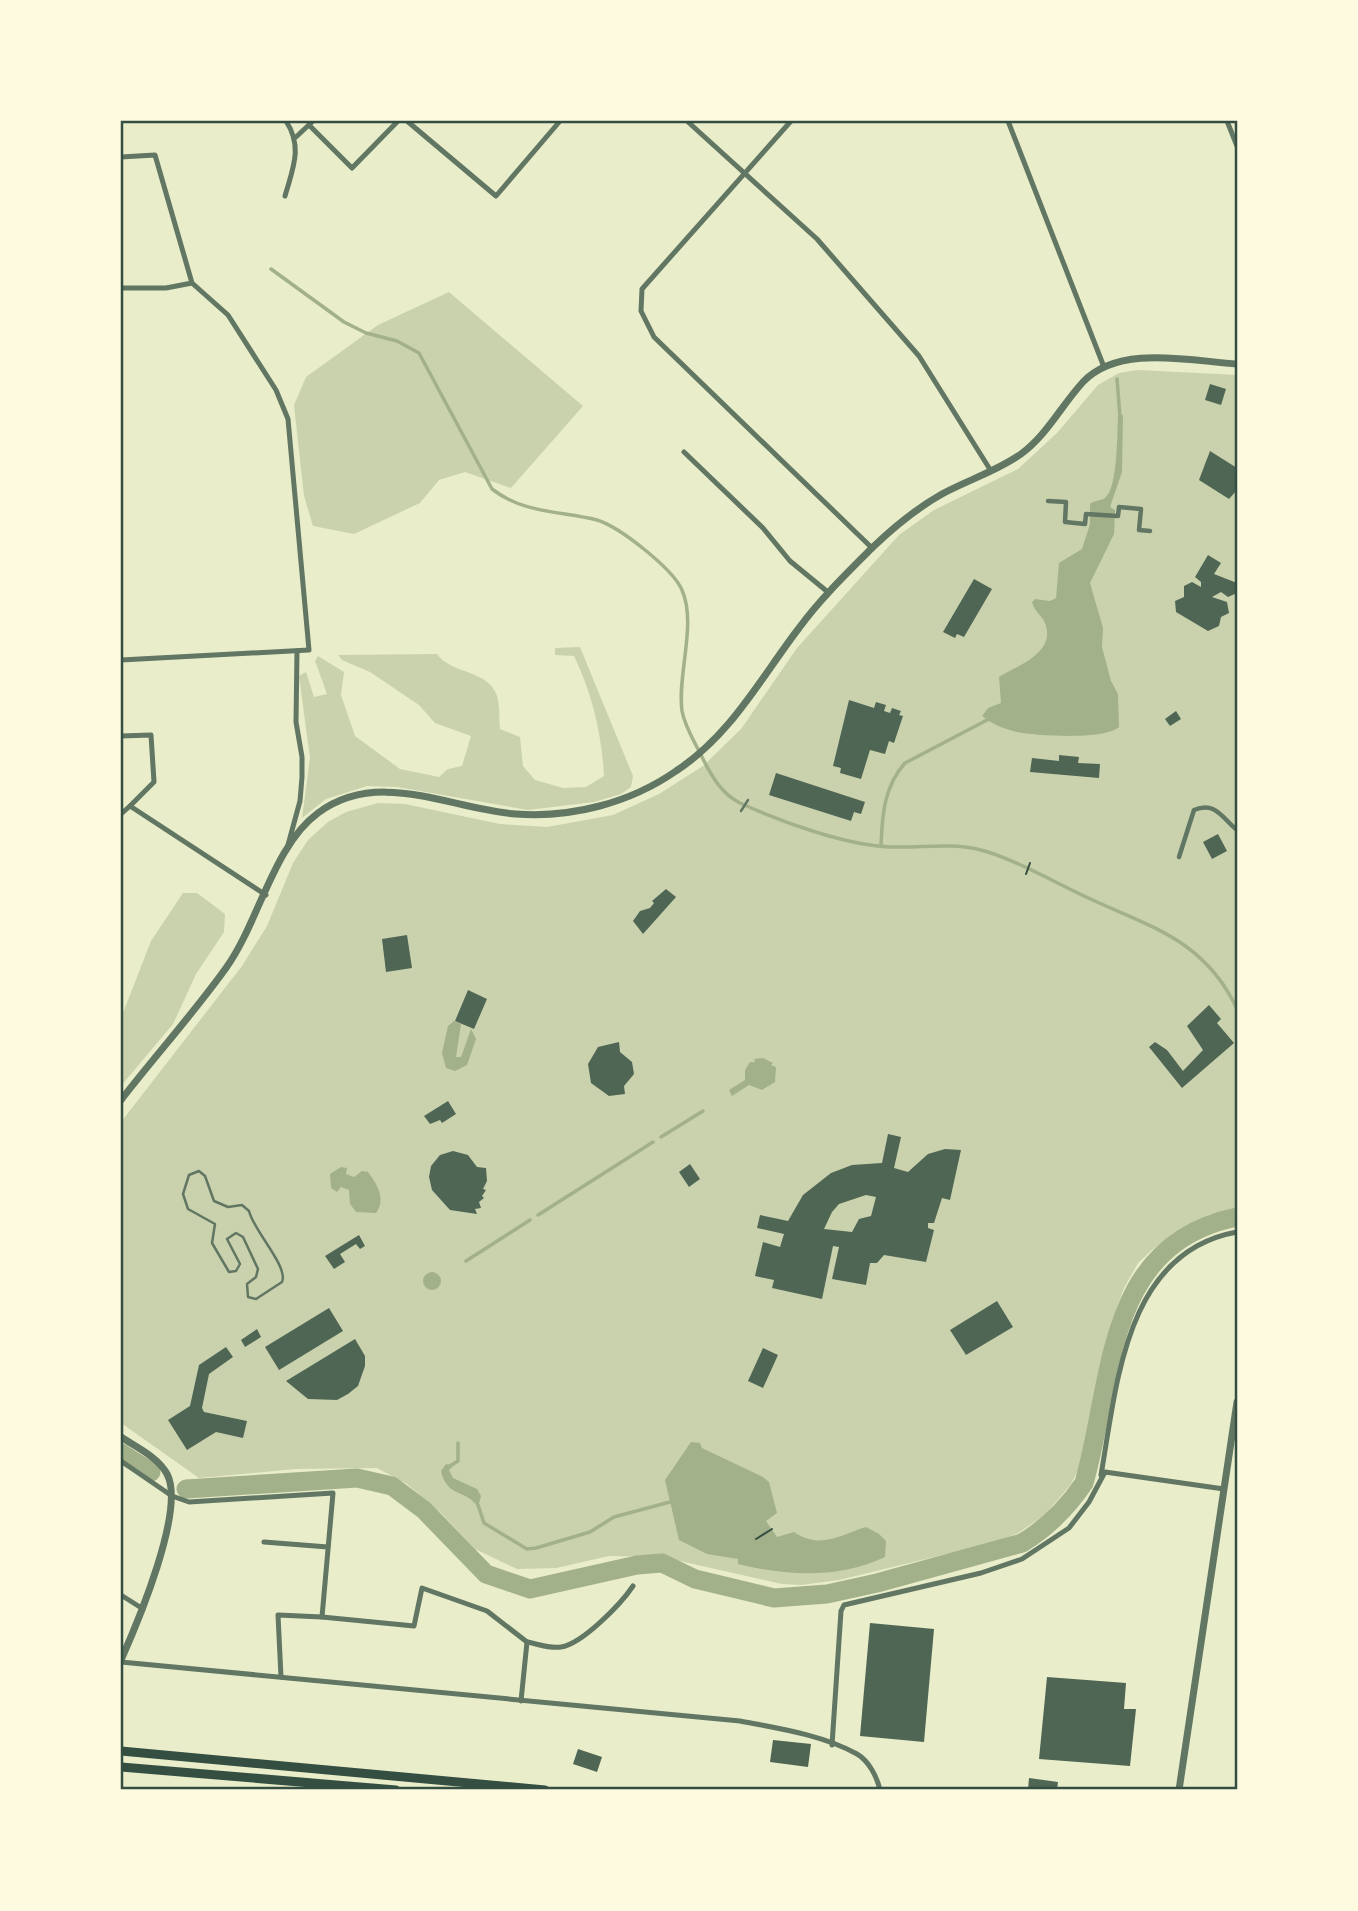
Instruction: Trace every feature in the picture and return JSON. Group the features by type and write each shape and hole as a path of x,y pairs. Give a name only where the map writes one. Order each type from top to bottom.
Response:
{"highway":[{"path":"121,1751 545,1790"},
{"path":"121,1767 396,1790"}],"street":[{"path":"285,196 294,164 296,137 286,121"},
{"path":"296,137 311,123 352,168 398,121"},
{"path":"407,121 496,196 560,121"},
{"path":"687,121 817,239 919,356 991,471"},
{"path":"791,121 642,289 640,312 653,337 872,548"},
{"path":"1008,121 1104,367"},
{"path":"1227,121 1237,146"},
{"path":"121,157 155,155 192,283 228,315 276,390 288,419 309,650 121,660"},
{"path":"121,288 166,288 192,283"},
{"path":"121,1100 226,969 247,936 287,850 313,817 340,800 361,793 399,792 498,812 535,815 590,808 642,790 686,764 723,732 801,624 872,548 930,501 991,471 1037,441 1082,383 1104,367 1139,359 1237,364"},
{"path":"684,452 763,528 790,561 829,593"},
{"path":"1048,501 1066,502 1065,522 1086,524 1086,514 1118,516 1119,507 1141,509 1139,530 1150,531"},
{"path":"287,850 290,826 300,801 302,778 302,757 296,722 297,651"},
{"path":"121,736 151,735 154,782 121,814"},
{"path":"130,806 266,895"},
{"path":"1179,857 1194,810 1214,808 1237,830"},
{"path":"832,1745 841,1611 844,1605 981,1573 1022,1559 1069,1528 1089,1502 1101,1475 1114,1401 1134,1318 1164,1270 1180,1254 1214,1238 1237,1232"},
{"path":"1180,1790 1237,1402"},
{"path":"121,1437 163,1468 170,1482 172,1496 160,1556 143,1609 121,1661 740,1721 832,1745 858,1755 870,1767 880,1790"},
{"path":"121,1461 172,1496 193,1502 333,1493 322,1617"},
{"path":"1101,1475 1111,1470 1224,1489"},
{"path":"264,1542 328,1547"},
{"path":"281,1677 278,1615 414,1626 422,1588 487,1611 527,1642 553,1647 568,1645 609,1616 633,1586"},
{"path":"121,1595 143,1609"},
{"path":"521,1701 527,1642"}],"lane":[{"path":"741,811 748,800"},
{"path":"191,1173 203,1173 214,1201 228,1207 246,1207 251,1222 283,1271 282,1282 256,1299 248,1297 245,1287 258,1273 252,1250 239,1233 232,1235 228,1241 240,1266 234,1272 225,1270 212,1243 215,1224 188,1209 183,1194 191,1173"}],"path":[{"path":"1026,874 1030,863"},
{"path":"756,1539 772,1529"}],"shaded area":[{"path":"449,292 583,406 511,488 465,472 439,480 420,503 354,534 313,526 304,496 294,405 306,377 378,325"},
{"path":"1138,370 1237,375 1237,1209 1208,1215 1188,1225 1138,1263 1124,1288 1112,1320 1101,1383 1078,1470 1071,1484 1045,1515 1018,1533 996,1542 839,1580 801,1585 782,1584 662,1557 609,1556 556,1568 517,1569 475,1549 441,1513 407,1484 377,1468 296,1469 199,1478 121,1423 121,1122 242,966 267,926 293,863 308,840 328,822 346,812 378,803 405,804 500,824 547,827 613,815 659,794 703,766 741,729 797,648 899,535 934,510 1018,469 1057,433 1098,385 1119,373"},
{"path":"1123,415 1122,472 1110,507 1115,510 1114,534 1090,583 1103,628 1102,647 1111,681 1118,694 1119,727 1100,734 1070,736 1017,732 1003,728 982,716 988,708 1001,703 999,677 1032,658 1044,644 1046,626 1032,602 1035,599 1050,601 1056,598 1059,563 1082,549 1090,524 1090,504 1105,498 1112,483 1118,416"},
{"path":"580,647 633,776 631,787 621,794 594,802 528,810 397,787 367,786 326,799 302,818 310,758 299,676 306,672 314,697 327,694 315,661 318,656 344,672 341,695 355,736 400,769 439,777 448,769 462,766 471,736 435,723 419,705 370,672 342,660 338,655 437,654 451,666 478,676 492,687 497,696 500,729 520,737 523,766 535,780 563,788 586,787 604,776 595,714 580,670 574,656 555,655 555,648"},
{"path":"183,893 197,893 225,914 224,932 196,974 173,1024 121,1086 121,1018 151,941"},
{"path":"454,1021 461,1024 456,1057 461,1057 471,1029 476,1039 467,1065 455,1071 446,1068 442,1053 448,1026"},
{"path":"763,1058 773,1063 771,1065 776,1067 775,1082 762,1090 749,1085 732,1096 729,1090 745,1080 745,1070 750,1062 755,1062 754,1059"},
{"path":"341,1167 347,1168 346,1174 354,1177 362,1171 368,1172 380,1192 376,1213 356,1212 350,1204 349,1190 341,1187 337,1192 331,1188 330,1174"},
{"path":"432,1272 438,1275 441,1281 438,1287 432,1290 426,1287 423,1281 426,1275"},
{"path":"691,1442 700,1443 702,1448 769,1482 777,1513 766,1521 777,1537 794,1532 813,1540 822,1540 866,1527 886,1541 885,1557 849,1569 793,1573 738,1564 738,1559 707,1554 679,1540 665,1480"},
{"path":"446,1464 453,1466 449,1470 453,1478 477,1489 481,1496 478,1507 473,1501 452,1490 444,1480 441,1471"}],"building":[{"path":"1210,384 1226,389 1221,405 1205,400"},
{"path":"1210,451 1237,468 1237,490 1229,499 1199,480"},
{"path":"1208,555 1221,563 1214,574 1237,583 1237,593 1228,597 1221,592 1212,597 1227,602 1229,613 1221,617 1219,626 1208,631 1176,612 1175,601 1184,597 1184,586 1192,582 1201,587 1201,582 1195,577"},
{"path":"974,579 992,589 964,637 957,634 955,638 943,632"},
{"path":"849,700 874,708 876,702 886,705 884,711 890,713 892,708 901,711 899,715 903,716 894,743 889,741 885,754 870,750 861,779 840,773 841,768 833,766"},
{"path":"1176,711 1181,719 1170,726 1165,719"},
{"path":"1059,755 1079,757 1078,763 1100,764 1099,778 1030,772 1032,758 1059,761"},
{"path":"776,773 865,802 861,814 854,812 851,821 769,795"},
{"path":"1218,834 1227,851 1212,859 1203,842"},
{"path":"666,889 676,897 643,934 633,921 640,911 650,908 654,903 652,901"},
{"path":"407,935 412,968 386,972 382,939"},
{"path":"468,990 487,999 474,1029 455,1021"},
{"path":"1209,1005 1221,1019 1217,1023 1234,1043 1182,1088 1149,1047 1155,1042 1167,1050 1183,1071 1203,1050 1187,1026"},
{"path":"619,1042 620,1052 632,1062 634,1074 624,1086 625,1094 609,1096 591,1083 588,1064 598,1047"},
{"path":"448,1101 456,1114 442,1123 440,1120 430,1124 424,1116"},
{"path":"888,1134 901,1137 894,1168 908,1172 928,1154 945,1149 961,1150 950,1200 942,1198 934,1223 928,1223 928,1228 934,1230 926,1262 884,1255 877,1263 870,1263 866,1285 832,1279 839,1247 833,1246 822,1299 772,1288 774,1280 755,1276 763,1242 780,1247 784,1234 757,1228 760,1215 788,1221 803,1195 831,1173 852,1165 882,1163","holes":["866,1195 876,1197 871,1216 859,1219 852,1232 824,1229 839,1204"]},
{"path":"453,1151 468,1155 477,1167 486,1168 487,1181 483,1189 486,1190 482,1196 484,1198 479,1202 481,1208 475,1209 477,1214 450,1210 432,1190 429,1177 431,1166 440,1155"},
{"path":"690,1164 700,1179 689,1187 679,1172"},
{"path":"359,1235 365,1246 360,1249 356,1244 340,1254 345,1262 334,1269 325,1256"},
{"path":"997,1301 1013,1327 966,1355 950,1330"},
{"path":"329,1308 343,1331 279,1370 265,1347"},
{"path":"257,1329 261,1337 245,1347 241,1340"},
{"path":"355,1339 365,1356 365,1366 358,1386 348,1394 337,1400 308,1399 286,1381"},
{"path":"226,1347 233,1357 209,1374 202,1408 204,1412 247,1421 243,1438 216,1432 187,1450 168,1420 190,1406 199,1365"},
{"path":"763,1348 778,1355 763,1388 748,1381"},
{"path":"870,1623 934,1629 924,1742 860,1736"},
{"path":"1047,1677 1126,1683 1124,1709 1136,1709 1130,1766 1039,1759"},
{"path":"773,1740 811,1744 808,1767 770,1762"},
{"path":"578,1749 602,1757 597,1772 573,1764"},
{"path":"1029,1778 1058,1782 1057,1790 1028,1790"}],"waterway":[{"path":"271,269 344,322 366,333 397,341 419,353 492,489 530,507 607,524 645,550 677,581 686,603 688,618 681,697 683,717 710,772 723,790 734,799 795,825 835,838 874,846 966,847 1004,858 1172,937 1208,966 1224,985 1237,1009"},
{"path":"1117,379 1120,417"},
{"path":"881,846 883,813 888,791 905,763 989,719"},
{"path":"661,1137 703,1111"},
{"path":"538,1215 653,1142"},
{"path":"186,1489 357,1478 392,1486 424,1510 486,1574 530,1589 637,1565 662,1563 695,1579 774,1598 827,1594 877,1583 1022,1543 1056,1517 1084,1483 1111,1360 1122,1321 1138,1285 1161,1255 1193,1232 1237,1217"},
{"path":"466,1261 530,1220"},
{"path":"448,1467 458,1461 458,1443"},
{"path":"121,1453 151,1472"},
{"path":"478,1505 484,1523 527,1549 590,1532 614,1517 670,1502"}]}
